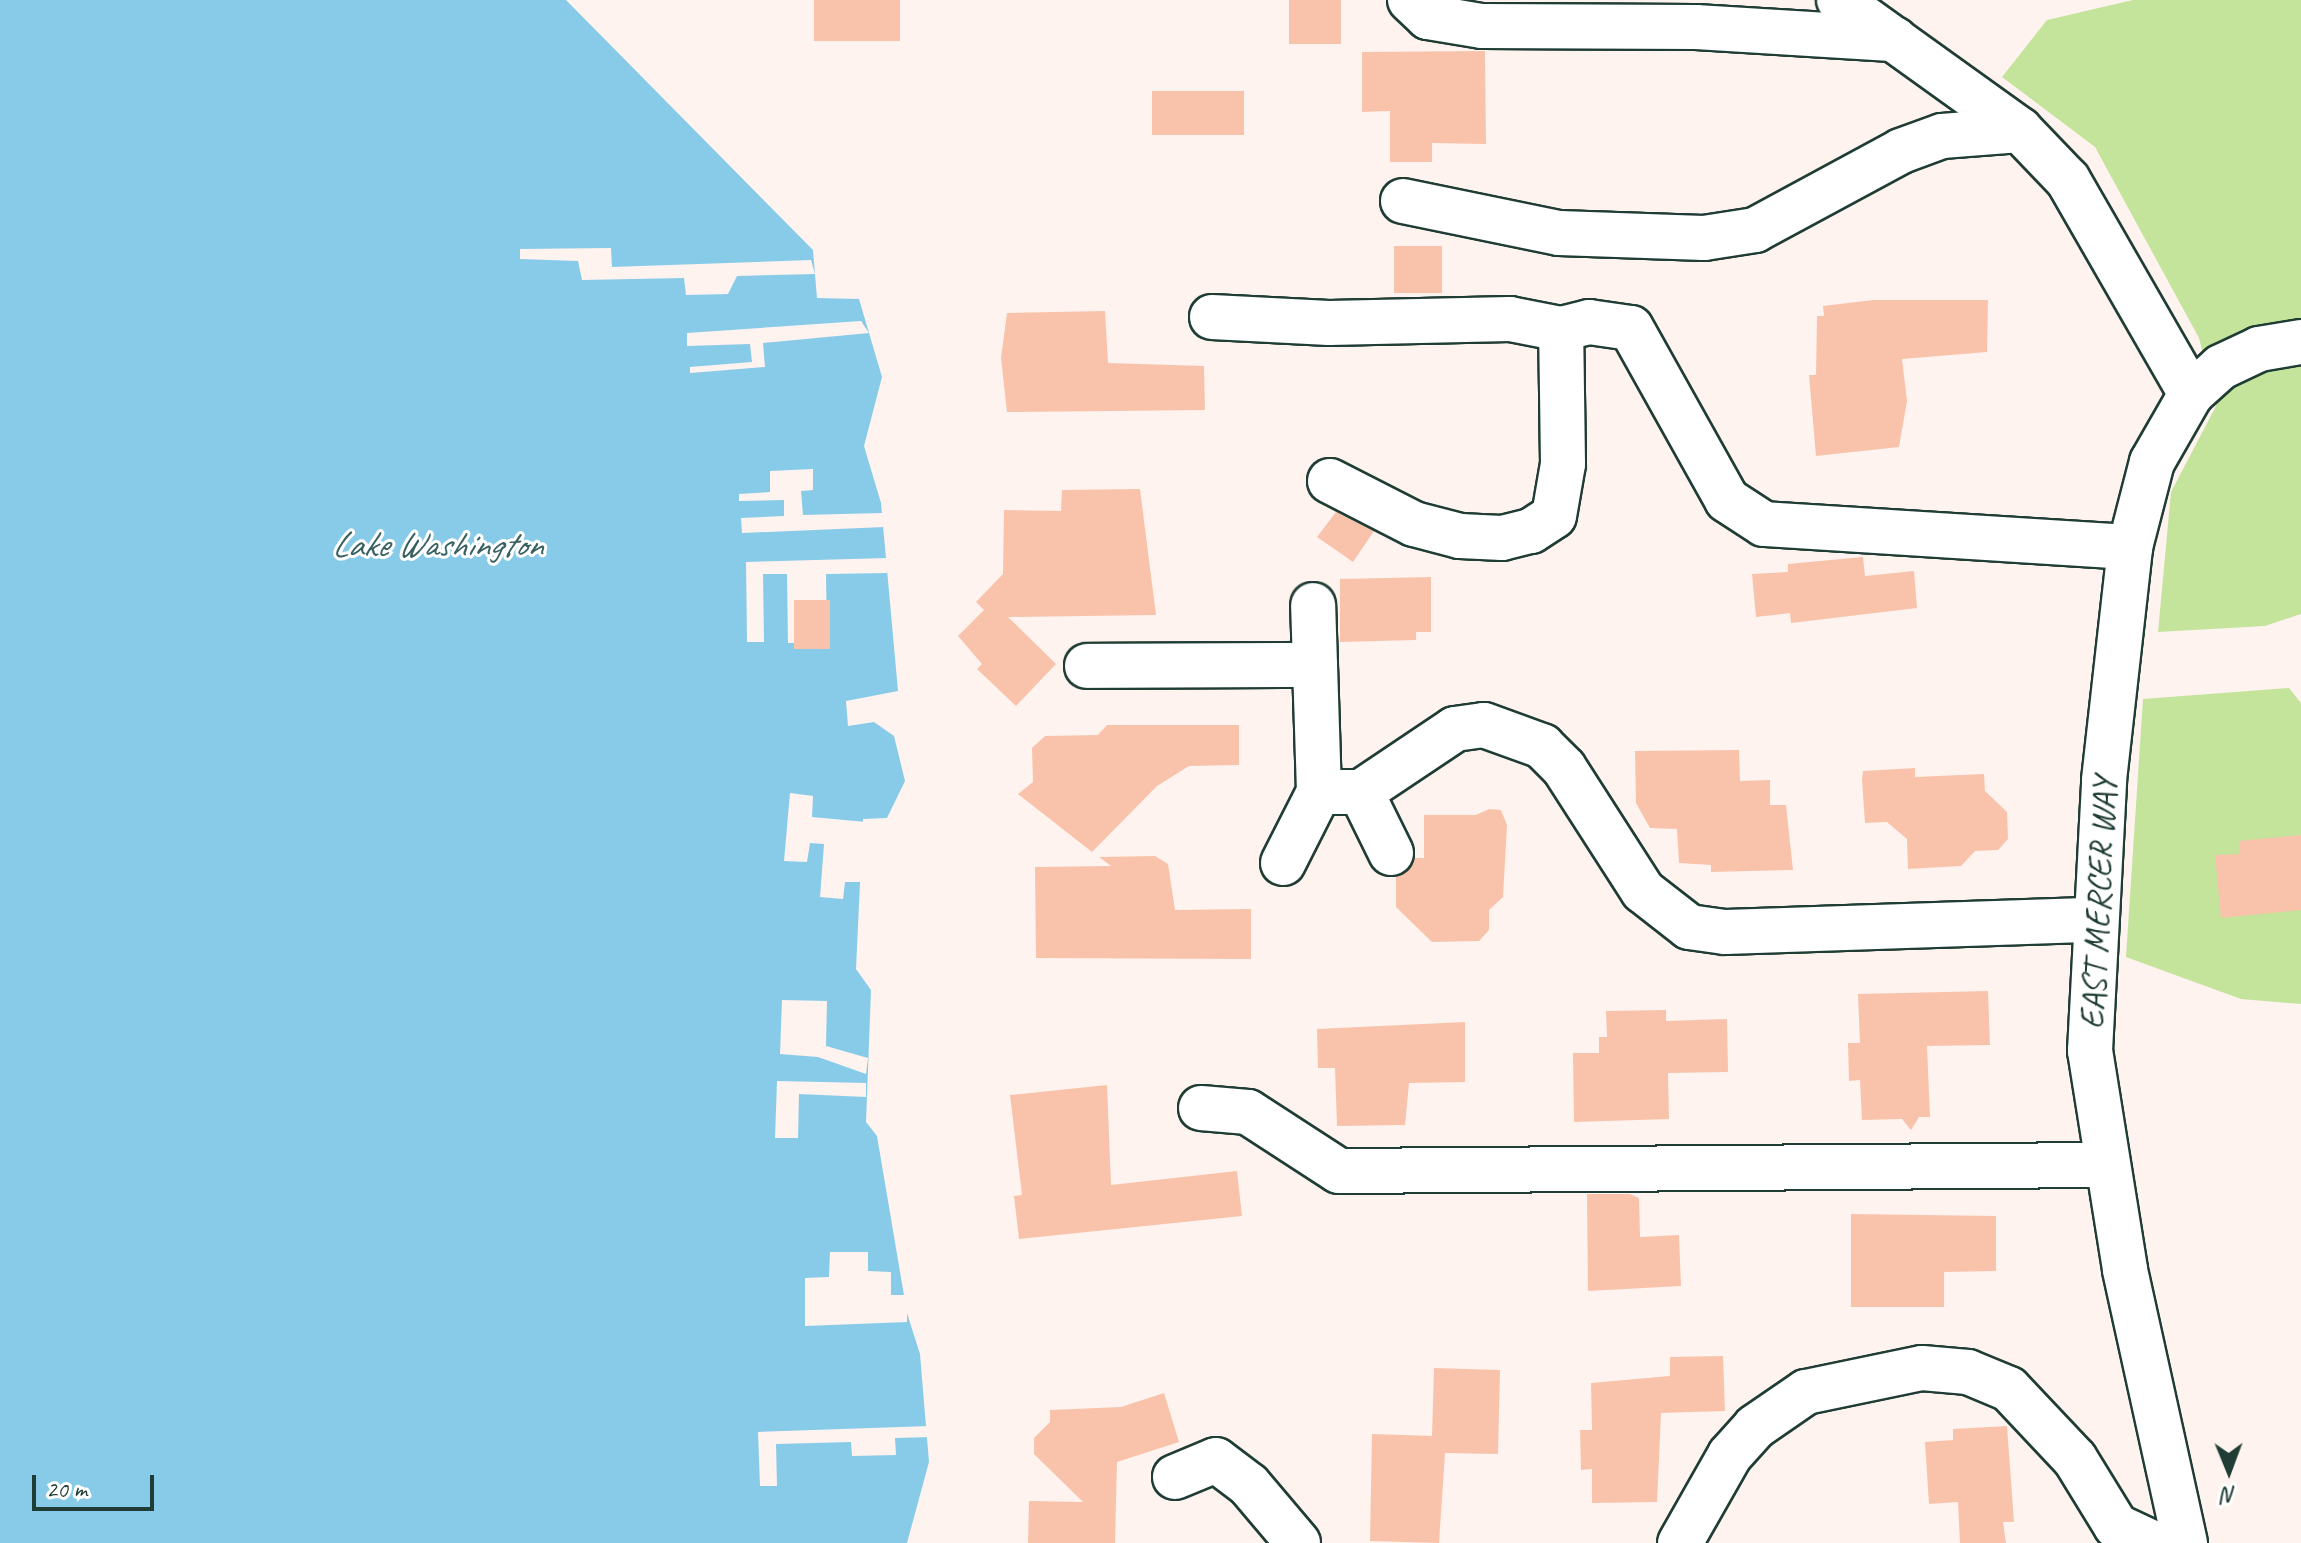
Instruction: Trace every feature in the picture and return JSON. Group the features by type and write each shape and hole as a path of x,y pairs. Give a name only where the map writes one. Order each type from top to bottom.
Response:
{"street":[{"path":"1410,0 1428,17 1482,26 1696,27 1895,39"},
{"path":"1839,0 2020,130 2068,180 2191,394"},
{"path":"1403,201 1559,233 1704,238 1755,230 1901,151 1942,136 2020,130"},
{"path":"1212,317 1329,323 1510,319 1561,329 1589,322 1631,328 1727,500 1764,524 2130,547"},
{"path":"1330,481 1414,524 1460,536 1502,538 1554,516 1563,464 1561,329"},
{"name":"EAST MERCER WAY","path":"2172,1541 2090,1051 2094,920 2130,547 2152,462 2191,394 2221,367 2259,349 2301,342"},
{"path":"1313,605 1315,665 1340,792 1391,853"},
{"path":"1087,666 1315,665"},
{"path":"1283,863 1340,792 1455,729 1484,725 1542,746 1564,768 1643,891 1689,927 1725,932 2094,920"},
{"path":"1201,1108 1248,1112 1339,1171 2107,1165"},
{"path":"1680,1543 1730,1455 1755,1427 1806,1392 1922,1368 1968,1372 2009,1389 2075,1459 2116,1526 2172,1541"},
{"path":"1175,1477 1216,1460 1249,1485 1298,1543"}],"green space":[{"path":"2133,0 2301,0 2301,614 2265,626 2158,632 2171,492 2216,406 2199,338 2095,147 2002,77 2047,20"},
{"path":"2289,688 2301,703 2301,1004 2241,999 2126,957 2143,699"}],"water":[{"name":"Lake Washington","path":"0,0 566,0 813,250 817,298 859,299 882,377 864,446 881,503 898,691 846,701 848,726 874,722 894,736 905,781 887,818 863,819 856,969 871,990 866,1122 877,1136 907,1313 920,1354 929,1462 907,1543 0,1543"}],"pier":[{"path":"611,248 612,267 811,260 815,274 737,276 728,294 686,295 684,278 582,280 578,261 520,259 520,249"},
{"path":"861,321 869,333 763,343 765,367 690,373 690,367 752,362 750,344 687,346 687,333"},
{"path":"813,469 813,490 801,491 803,515 882,513 884,527 742,533 741,518 784,516 784,500 739,501 739,494 770,492 770,471"},
{"path":"887,558 887,573 826,574 827,642 788,643 787,574 763,574 764,642 747,642 746,562"},
{"path":"790,793 813,796 812,817 866,822 861,882 845,882 843,899 820,897 824,844 810,843 807,862 784,861"},
{"path":"782,1000 827,1001 826,1046 868,1058 866,1074 818,1057 780,1054"},
{"path":"777,1081 866,1083 866,1097 799,1094 798,1138 775,1138"},
{"path":"830,1252 868,1252 868,1271 891,1272 891,1295 907,1295 907,1322 805,1326 805,1278 829,1277"},
{"path":"930,1426 931,1437 895,1438 896,1455 852,1456 851,1442 776,1444 777,1486 760,1486 758,1432"}],"building":[{"path":"814,0 900,0 900,41 814,41"},
{"path":"1289,0 1341,0 1341,44 1289,44"},
{"path":"1485,51 1486,144 1432,143 1432,162 1390,162 1390,111 1362,112 1362,52"},
{"path":"1152,91 1244,91 1244,135 1152,135"},
{"path":"1394,246 1442,246 1442,293 1394,293"},
{"path":"1873,300 1988,300 1987,352 1902,359 1907,401 1899,447 1816,456 1809,375 1816,375 1817,316 1824,316 1823,306"},
{"path":"1105,311 1108,363 1204,366 1205,410 1007,412 1001,358 1007,313"},
{"path":"1140,489 1156,615 1008,617 1056,664 1016,706 977,669 982,664 958,636 984,610 976,602 1003,574 1004,510 1061,511 1062,490"},
{"path":"1336,512 1374,531 1353,562 1317,537"},
{"path":"1863,557 1865,576 1914,571 1917,608 1791,623 1790,613 1756,617 1752,574 1788,572 1788,564"},
{"path":"1431,577 1431,632 1416,632 1416,640 1340,642 1340,579"},
{"path":"794,600 830,600 830,649 794,649"},
{"path":"1107,725 1239,725 1239,765 1189,766 1157,786 1092,852 1018,794 1033,782 1032,748 1045,736 1098,735"},
{"path":"1739,750 1740,781 1770,780 1770,805 1786,805 1793,870 1711,872 1711,865 1679,863 1677,829 1650,828 1636,803 1635,751"},
{"path":"1915,768 1915,777 1984,774 1985,791 2007,812 2008,839 1998,850 1975,851 1961,866 1908,869 1907,839 1887,822 1865,823 1862,780 1863,771"},
{"path":"1489,809 1501,810 1507,825 1503,897 1489,910 1489,930 1479,941 1432,942 1396,907 1396,877 1415,858 1424,858 1424,815 1476,815"},
{"path":"2301,835 2301,910 2221,918 2215,855 2240,854 2239,841"},
{"path":"1155,856 1168,864 1175,910 1251,909 1251,959 1036,958 1035,867 1111,866 1099,857"},
{"path":"1988,991 1990,1045 1927,1046 1930,1117 1919,1117 1911,1130 1902,1119 1862,1120 1860,1080 1849,1081 1848,1043 1860,1043 1858,994"},
{"path":"1666,1010 1666,1021 1727,1019 1728,1072 1668,1073 1669,1119 1574,1122 1573,1053 1599,1053 1599,1037 1607,1037 1606,1011"},
{"path":"1465,1022 1465,1082 1409,1083 1405,1125 1337,1126 1335,1068 1318,1068 1317,1029"},
{"path":"1107,1085 1111,1185 1237,1171 1242,1216 1019,1239 1014,1196 1022,1195 1010,1095"},
{"path":"1587,1194 1630,1194 1639,1198 1640,1237 1679,1235 1681,1286 1588,1291"},
{"path":"1851,1214 1996,1216 1996,1271 1944,1272 1944,1307 1851,1307"},
{"path":"1723,1356 1725,1411 1661,1413 1657,1502 1592,1503 1592,1469 1581,1470 1580,1430 1592,1430 1591,1383 1670,1376 1670,1357"},
{"path":"1434,1368 1500,1370 1498,1454 1445,1453 1439,1543 1370,1541 1372,1434 1432,1436"},
{"path":"1164,1393 1179,1442 1117,1462 1115,1543 1028,1543 1029,1501 1083,1502 1034,1454 1034,1438 1050,1422 1050,1410 1121,1407"},
{"path":"2007,1426 2014,1522 2003,1522 2006,1543 1960,1543 1958,1502 1929,1504 1925,1442 1953,1440 1953,1429"}]}
